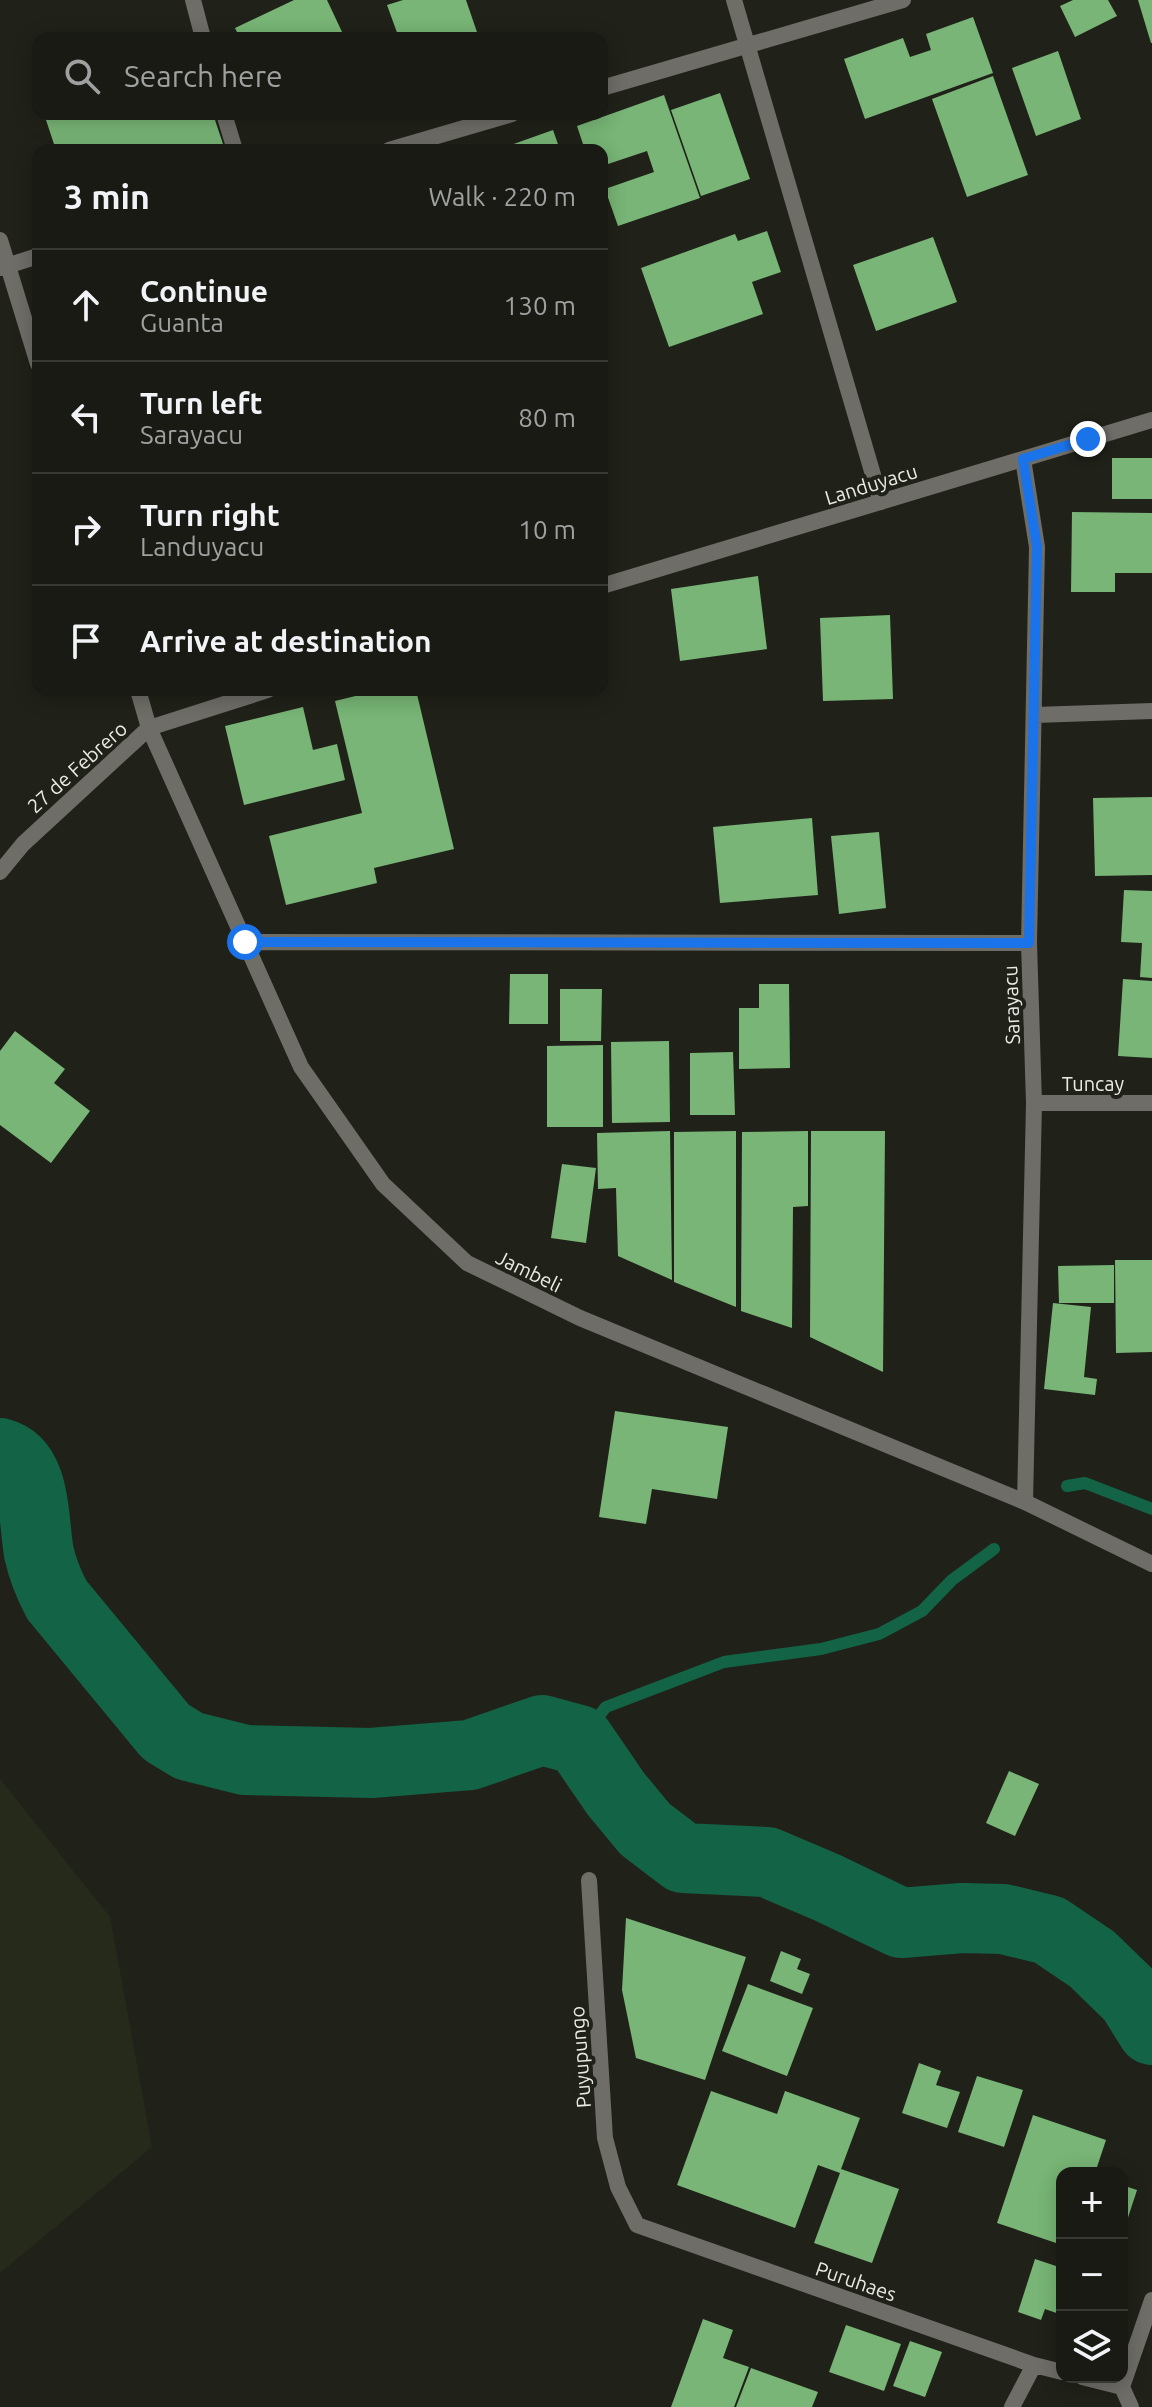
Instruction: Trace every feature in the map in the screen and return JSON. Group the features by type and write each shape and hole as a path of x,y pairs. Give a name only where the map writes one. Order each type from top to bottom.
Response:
{"street":[{"path":"193,0 201,32"},
{"path":"734,0 881,502"},
{"path":"608,86 903,0"},
{"path":"226,120 233,144"},
{"path":"410,144 492,120"},
{"path":"0,240 4,267 32,347"},
{"path":"4,267 32,258"},
{"name":"Landuyacu","path":"608,584 1152,420"},
{"name":"Sarayacu","path":"1023,459 1037,547 1029,943 1034,1103 1025,1502"},
{"name":"Jambeli","path":"140,696 149,728 301,1067 383,1184 467,1263 580,1318 1025,1502 1152,1564"},
{"path":"149,728 249,696"},
{"path":"1035,715 1152,711"},
{"name":"27 de Febrero","path":"0,872 23,844 149,728"},
{"path":"245,942 1029,943"},
{"name":"Tuncay","path":"1034,1103 1152,1103"},
{"name":"Puyupungo","path":"589,1880 605,2138 618,2187 637,2225"},
{"name":"Puruhaes","path":"637,2225 1056,2370"},
{"path":"1131,2407 1122,2387 1152,2300"},
{"path":"1012,2407 1034,2365"},
{"path":"1106,2383 1122,2387"}],"shaded area":[{"path":"0,1779 110,1917 152,2147 0,2273"}],"building":[{"path":"294,0 327,0 342,32 237,32 235,28"},
{"path":"403,0 466,0 477,32 397,32 387,5"},
{"path":"1073,0 1108,0 1117,16 1075,37 1060,6"},
{"path":"1138,0 1152,0 1152,43 1151,43"},
{"path":"973,17 993,73 865,119 844,59 903,38 910,57 931,50 926,34"},
{"path":"1058,51 1081,119 1036,136 1012,68"},
{"path":"993,76 1028,175 967,197 932,99"},
{"path":"720,93 750,179 701,196 671,110"},
{"path":"664,95 700,198 618,226 608,198 608,188 654,172 647,151 608,164 608,144 583,144 577,126 594,120 608,120 608,115"},
{"path":"46,120 215,120 223,144 54,144"},
{"path":"553,130 558,144 514,144"},
{"path":"767,231 781,272 752,282 763,314 669,347 641,268 735,234 738,241"},
{"path":"933,237 957,302 876,331 853,265"},
{"path":"1112,458 1152,458 1152,499 1112,499"},
{"path":"1072,512 1152,513 1152,573 1115,573 1115,592 1071,592"},
{"path":"758,576 767,649 680,661 671,589"},
{"path":"890,615 893,699 823,701 820,618"},
{"path":"355,696 417,696 454,849 374,868 377,883 286,905 269,836 362,813 335,701"},
{"path":"303,707 313,750 337,744 345,780 244,805 225,726"},
{"path":"1152,797 1152,875 1095,876 1093,798"},
{"path":"812,818 818,895 720,903 713,827"},
{"path":"879,832 886,908 839,914 831,836"},
{"path":"1124,890 1152,891 1152,978 1140,977 1142,943 1121,942"},
{"path":"510,974 548,974 548,1024 509,1024"},
{"path":"1123,979 1152,981 1152,1058 1118,1056"},
{"path":"759,984 789,984 790,1068 739,1069 739,1008 759,1008"},
{"path":"560,989 602,989 601,1041 560,1041"},
{"path":"15,1031 65,1069 54,1083 90,1111 51,1163 0,1125 0,1051"},
{"path":"669,1041 670,1122 612,1123 611,1042"},
{"path":"603,1045 603,1127 547,1127 547,1046"},
{"path":"733,1052 735,1115 690,1115 690,1053"},
{"path":"670,1131 672,1280 618,1256 616,1188 598,1189 597,1133"},
{"path":"736,1131 736,1307 674,1282 674,1132"},
{"path":"808,1131 808,1206 793,1207 792,1328 741,1311 742,1132"},
{"path":"811,1131 885,1131 883,1372 810,1337"},
{"path":"562,1164 596,1168 586,1243 551,1238"},
{"path":"1115,1260 1152,1260 1152,1352 1116,1353"},
{"path":"1114,1265 1114,1303 1059,1303 1058,1266"},
{"path":"1053,1303 1091,1307 1084,1377 1097,1379 1095,1395 1044,1389"},
{"path":"615,1411 728,1427 717,1499 652,1489 646,1524 599,1517"},
{"path":"1009,1771 1039,1784 1015,1836 986,1823"},
{"path":"626,1918 746,1957 705,2080 636,2058 622,1990"},
{"path":"781,1951 801,1959 797,1969 810,1974 802,1994 770,1981"},
{"path":"748,1984 813,2008 787,2076 722,2051"},
{"path":"919,2063 941,2071 936,2085 960,2092 947,2128 902,2113"},
{"path":"977,2076 1023,2090 1004,2147 958,2132"},
{"path":"711,2091 777,2114 785,2091 860,2118 841,2169 899,2189 872,2263 814,2243 840,2173 818,2165 795,2228 677,2185"},
{"path":"1033,2115 1106,2140 1097,2167 1056,2167 1056,2243 997,2223"},
{"path":"1128,2187 1137,2190 1128,2218"},
{"path":"1035,2259 1056,2266 1056,2313 1045,2309 1041,2320 1018,2312"},
{"path":"703,2319 733,2330 723,2358 749,2367 734,2407 671,2407"},
{"path":"846,2325 901,2344 884,2391 829,2372"},
{"path":"910,2341 942,2352 925,2397 893,2386"},
{"path":"751,2368 818,2392 812,2407 736,2407"}],"waterway":[{"path":"0,1453 12,1459 27,1481 41,1560 57,1600 166,1732 189,1746 245,1760 371,1763 470,1755 542,1730 579,1740 616,1794 645,1829 683,1858 767,1862 901,1923 962,1918 1003,1919 1049,1930 1092,1959 1132,1998 1152,2030"},
{"path":"1067,1486 1085,1483 1152,1509"},
{"path":"579,1740 606,1707 724,1662 821,1649 879,1634 922,1611 952,1580 994,1549"}],"route":[{"path":"245,942 1029,943 1037,547 1023,459 1088,439"}]}
